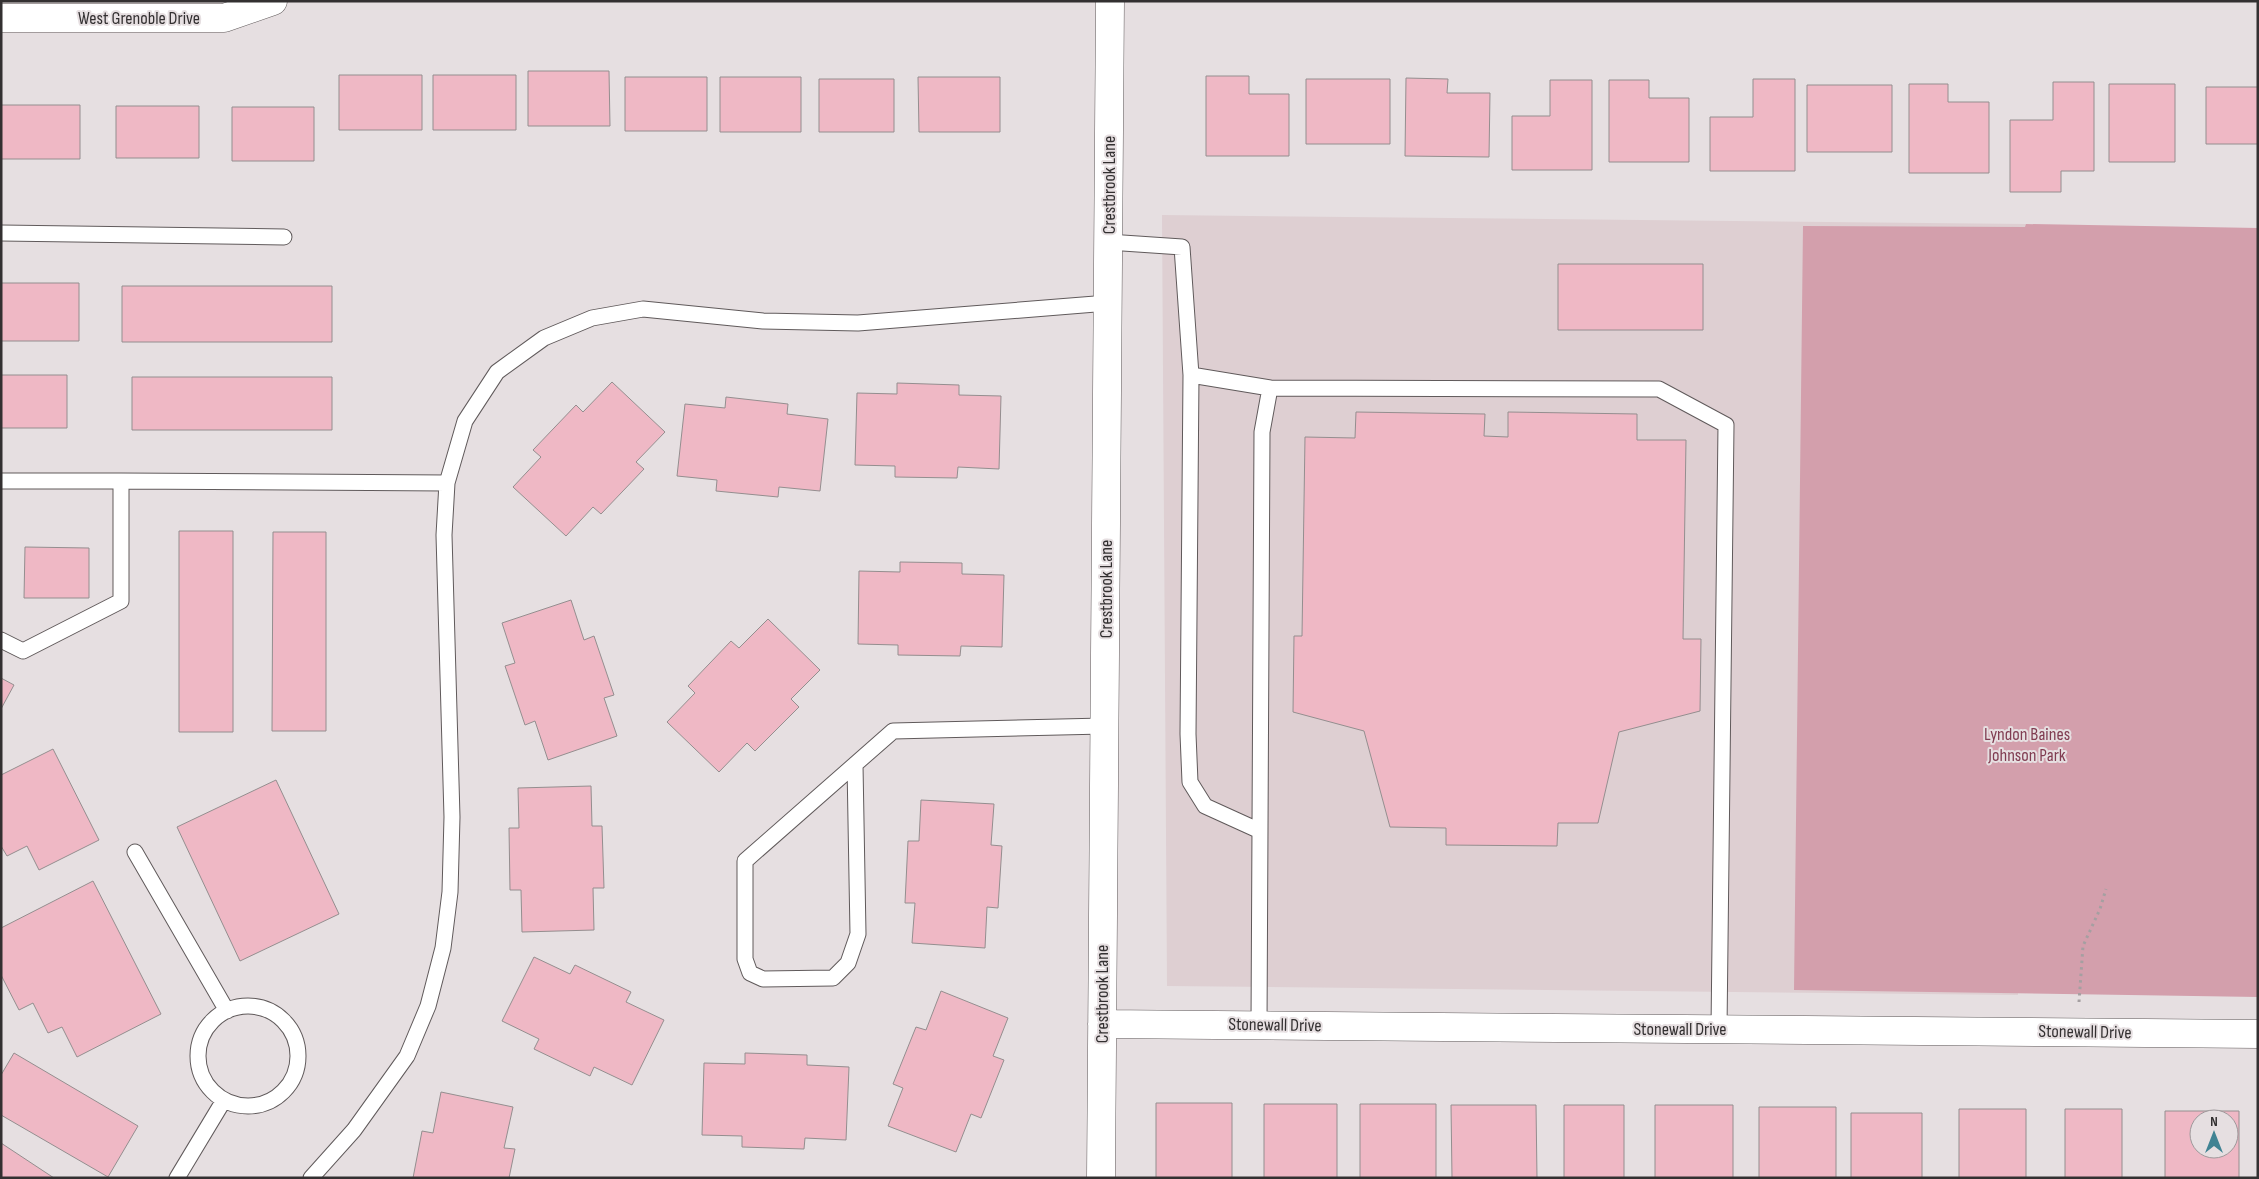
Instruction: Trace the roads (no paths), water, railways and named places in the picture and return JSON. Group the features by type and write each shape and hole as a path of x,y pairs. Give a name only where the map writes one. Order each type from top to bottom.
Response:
{"street":[{"name":"West Grenoble Drive","path":"1,18 224,18 274,1"},
{"name":"Crestbrook Lane","path":"1101,1178 1110,1"},
{"name":"Stonewall Drive","path":"1102,1024 2258,1034"}],"lane":[{"path":"1,233 284,237"},
{"path":"1108,242 1182,247 1191,375 1188,734 1190,782 1205,806 1260,831"},
{"path":"311,1178 354,1130 407,1056 428,1006 443,948 450,892 452,817 444,535 448,482 465,421 498,372 544,338 592,318 643,309 763,321 858,323 1108,304"},
{"path":"1191,375 1270,388 1659,389 1726,425 1719,1029"},
{"path":"1259,1025 1262,432 1270,388"},
{"path":"1,481 448,482"},
{"path":"1,640 23,651 121,601 121,481"},
{"path":"855,765 858,934 848,964 832,978 764,979 750,973 745,959 745,861 893,730 1104,726"},
{"path":"135,852 226,1011"},
{"path":"249,1006 264,1009 278,1016 289,1027 296,1041 298,1058 295,1075 286,1089 273,1100 257,1105 240,1106 224,1100 210,1090 201,1075 197,1059 199,1042 207,1027 226,1011 249,1006"},
{"path":"177,1178 224,1100"}],"park label":[{"name":"Lyndon Baines Johnson Park","path":"2027,744"}]}
